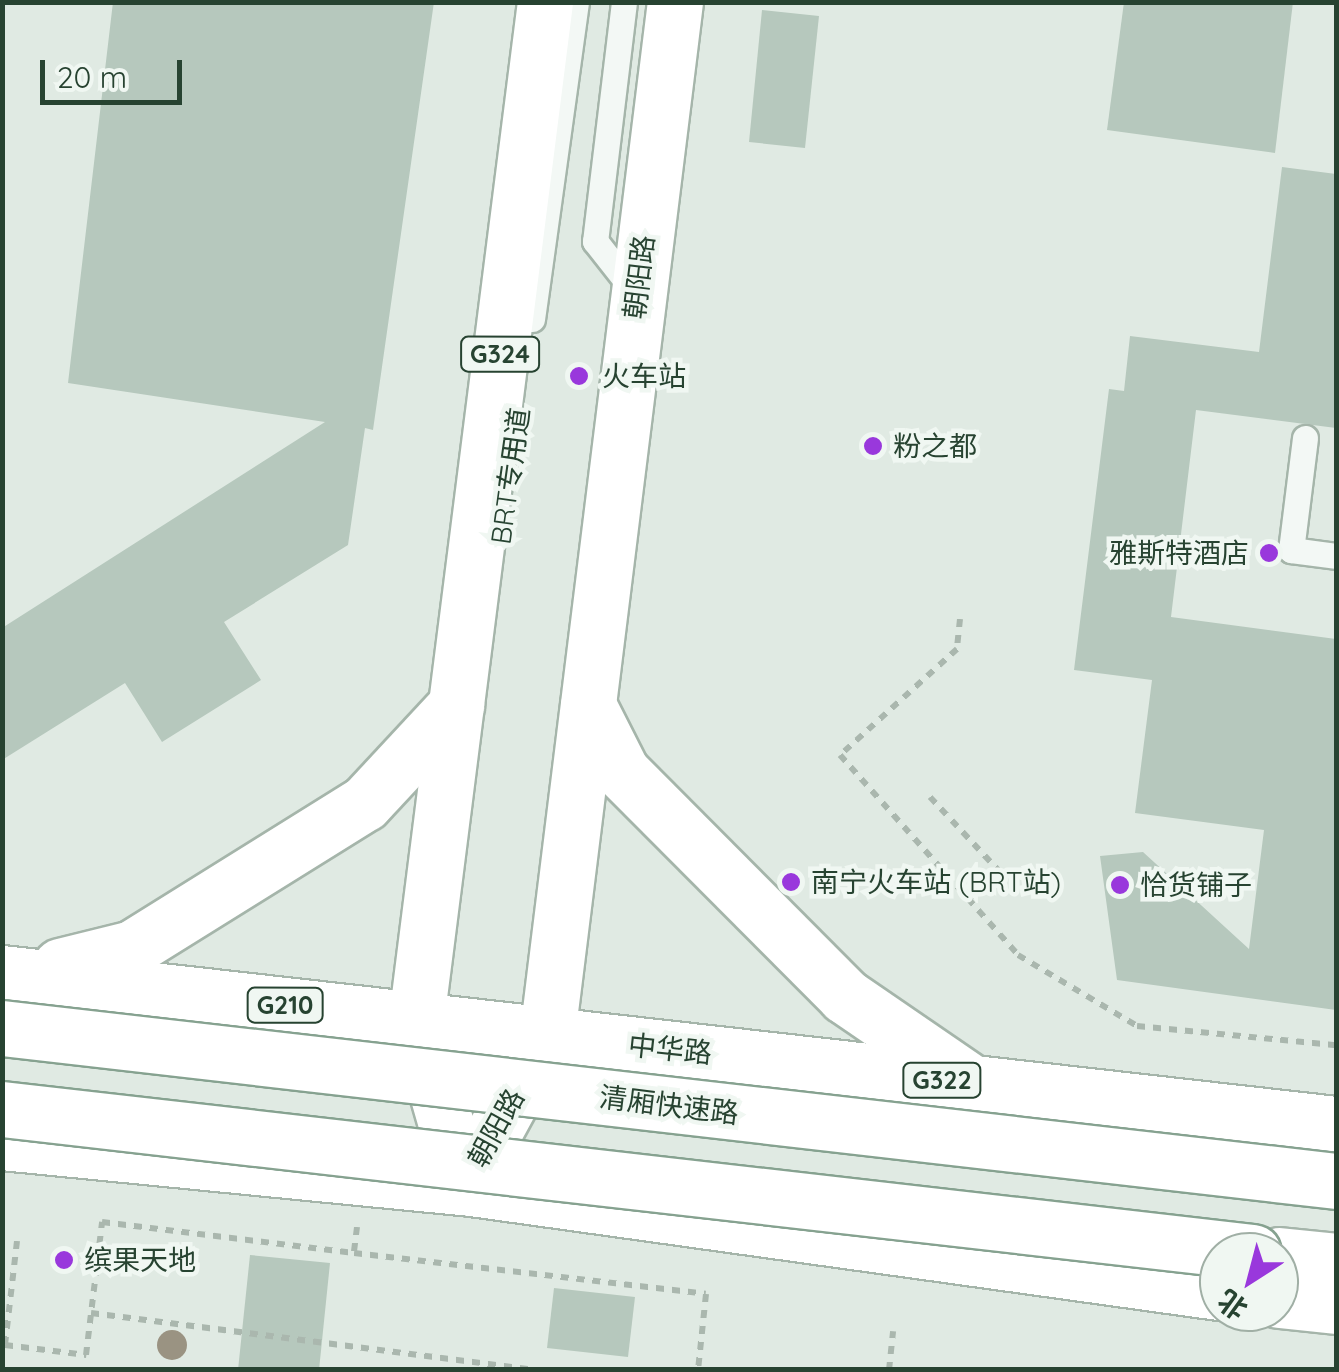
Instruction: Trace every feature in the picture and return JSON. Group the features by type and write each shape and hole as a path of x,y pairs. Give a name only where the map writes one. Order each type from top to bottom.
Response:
{"main road":[{"name":"朝阳路","path":"464,1188 416,1020 545,2"},
{"name":"朝阳路","path":"464,1188 547,1035 675,2"},
{"path":"12,974 132,948 149,938 365,803 456,705"},
{"path":"588,705 622,772 845,996 973,1083"},
{"name":"中华路","path":"12,974 1336,1124"},
{"name":"清厢快速路","path":"2,1028 1336,1181"},
{"path":"2,1109 1199,1246"},
{"path":"2,1142 464,1188 1199,1289"},
{"path":"1299,1257 1336,1261"},
{"path":"1299,1302 1336,1306"}],"lane":[{"path":"527,354 576,2"},
{"path":"624,2 596,241 637,294"},
{"name":"BRT专用道","path":"456,705 492,608 522,393"},
{"path":"1305,438 1291,550 1336,556"}],"path":[{"path":"960,619 957,649 840,755 1018,955 1137,1026 1336,1045"},
{"path":"930,797 999,872 968,899"},
{"path":"354,1252 358,1221"},
{"path":"16,1242 5,1345 86,1355 102,1222 706,1294 698,1370"},
{"path":"91,1313 538,1370"},
{"path":"889,1370 893,1331"},
{"path":"448,1370 450,1357"}],"building":[{"path":"113,2 434,2 373,430 365,428 348,545 224,622 261,680 162,742 125,683 2,760 2,628 325,422 68,383"},
{"path":"1124,2 1293,2 1275,153 1107,130"},
{"path":"762,10 819,16 805,148 749,142"},
{"path":"1282,167 1336,174 1336,428 1196,410 1171,617 1336,639 1336,1010 1117,980 1100,856 1143,852 1249,949 1264,830 1135,813 1152,680 1074,670 1109,389 1124,391 1130,336 1259,352"},
{"path":"250,1255 330,1263 319,1370 238,1370"},
{"path":"554,1288 635,1297 628,1357 547,1348"}],"place":[{"name":"火车站","path":"579,376"},
{"name":"粉之都","path":"873,446"},
{"name":"雅斯特酒店","path":"1269,553"},
{"name":"南宁火车站 (BRT站)","path":"791,882"},
{"name":"恰货铺子","path":"1120,885"},
{"name":"缤果天地","path":"64,1260"}]}
